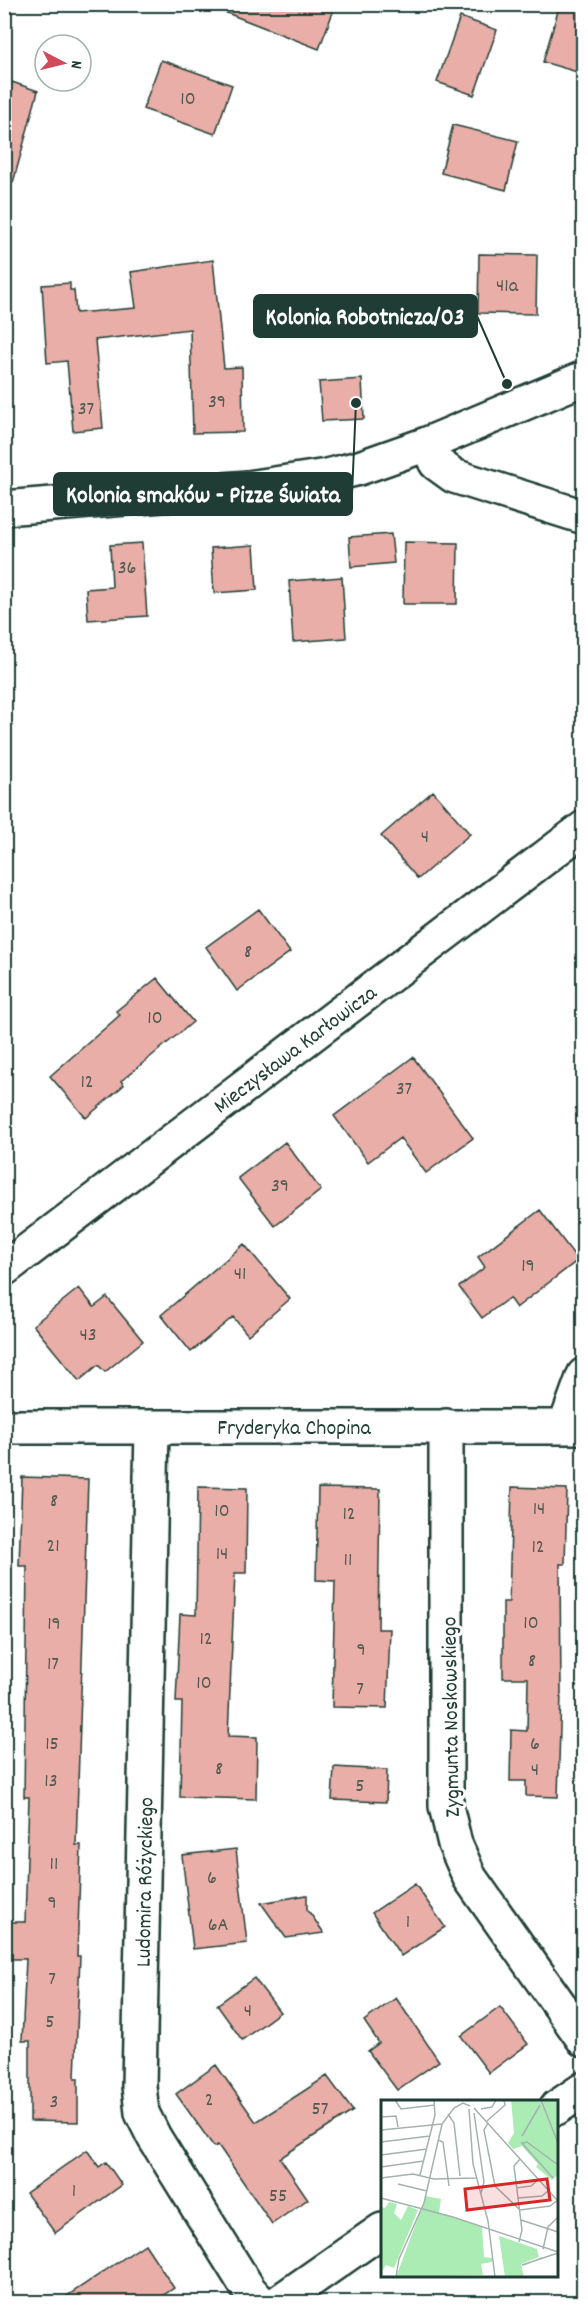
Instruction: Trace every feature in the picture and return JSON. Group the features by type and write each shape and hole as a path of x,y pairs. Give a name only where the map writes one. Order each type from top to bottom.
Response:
{"street":[{"path":"4,508 214,491 299,481 359,468 427,444 584,378"},
{"path":"427,444 436,463 454,476 584,517"},
{"name":"Mieczysława Karłowicza","path":"4,1269 584,828"},
{"path":"574,1427 584,1375"},
{"name":"Zygmunta Noskowskiego","path":"446,1426 446,1806 455,1844 470,1878 584,2040"},
{"name":"Fryderyka Chopina","path":"4,1427 574,1427"},
{"name":"Ludomira Różyckiego","path":"152,1427 139,2086 142,2113 154,2137 249,2290 260,2302"},
{"path":"558,2107 584,2089"},
{"path":"279,2302 381,2231"}],"building":[{"path":"209,4 336,4 319,49 209,6"},
{"path":"560,4 584,4 584,74 543,62"},
{"path":"460,17 497,30 474,95 437,82"},
{"path":"161,60 232,85 215,134 143,109"},
{"path":"12,82 37,93 13,183 4,182 4,104"},
{"path":"453,125 518,141 506,190 441,173"},
{"path":"479,254 537,255 536,314 478,313"},
{"path":"213,260 224,368 242,367 243,432 193,433 190,329 95,340 103,428 73,431 67,361 47,363 42,285 70,283 70,290 74,290 76,313 136,308 131,272"},
{"path":"362,379 364,419 322,421 319,382"},
{"path":"391,534 394,563 351,567 349,537"},
{"path":"404,542 458,543 457,604 403,604"},
{"path":"142,543 147,616 88,620 86,589 112,587 110,545"},
{"path":"254,545 257,590 214,593 211,548"},
{"path":"342,577 346,638 293,642 289,581"},
{"path":"433,791 470,834 418,879 381,836"},
{"path":"258,909 290,952 237,991 206,947"},
{"path":"157,978 193,1022 121,1081 124,1085 86,1118 50,1076 120,1015 116,1011"},
{"path":"413,1057 473,1138 426,1173 400,1138 368,1162 334,1116"},
{"path":"285,1142 321,1190 275,1226 238,1178"},
{"path":"540,1210 578,1260 516,1308 509,1298 482,1318 459,1287 485,1267 478,1257"},
{"path":"244,1244 290,1299 248,1335 233,1317 191,1352 161,1315"},
{"path":"79,1288 94,1307 107,1297 143,1341 105,1372 98,1365 79,1381 33,1325"},
{"path":"22,1477 88,1479 76,1845 81,1845 77,1956 80,1956 75,2078 78,2078 78,2122 30,2121 30,2041 22,2041 26,1959 4,1959 4,1922 25,1922 29,1797 24,1797 27,1566 19,1566"},
{"path":"198,1487 247,1488 246,1573 235,1573 228,1736 257,1737 256,1799 180,1797 182,1702 176,1702 180,1614 196,1615"},
{"path":"512,1487 567,1489 565,1564 560,1564 561,1693 558,1797 526,1796 526,1781 510,1781 511,1730 527,1731 528,1678 503,1678 503,1602 509,1602"},
{"path":"318,1488 380,1489 378,1629 390,1629 387,1708 332,1707 335,1581 316,1580"},
{"path":"334,1767 387,1770 386,1802 332,1800"},
{"path":"236,1849 247,1943 193,1949 182,1855"},
{"path":"415,1884 445,1927 401,1956 372,1913"},
{"path":"307,1895 307,1909 324,1933 286,1938 261,1903"},
{"path":"254,1978 280,2012 242,2040 217,2005"},
{"path":"396,1998 439,2061 397,2090 368,2051 379,2043 364,2021"},
{"path":"500,2007 528,2044 489,2073 461,2036"},
{"path":"216,2065 256,2122 327,2076 353,2111 280,2158 308,2199 272,2224 218,2145 214,2147 176,2094"},
{"path":"87,2150 99,2167 106,2162 122,2185 55,2233 26,2193"},
{"path":"145,2244 174,2288 153,2302 58,2302"}],"place":[{"name":"Kolonia Robotnicza/03","path":"507,384"},
{"name":"Kolonia smaków - Pizze Świata","path":"356,403"}]}
